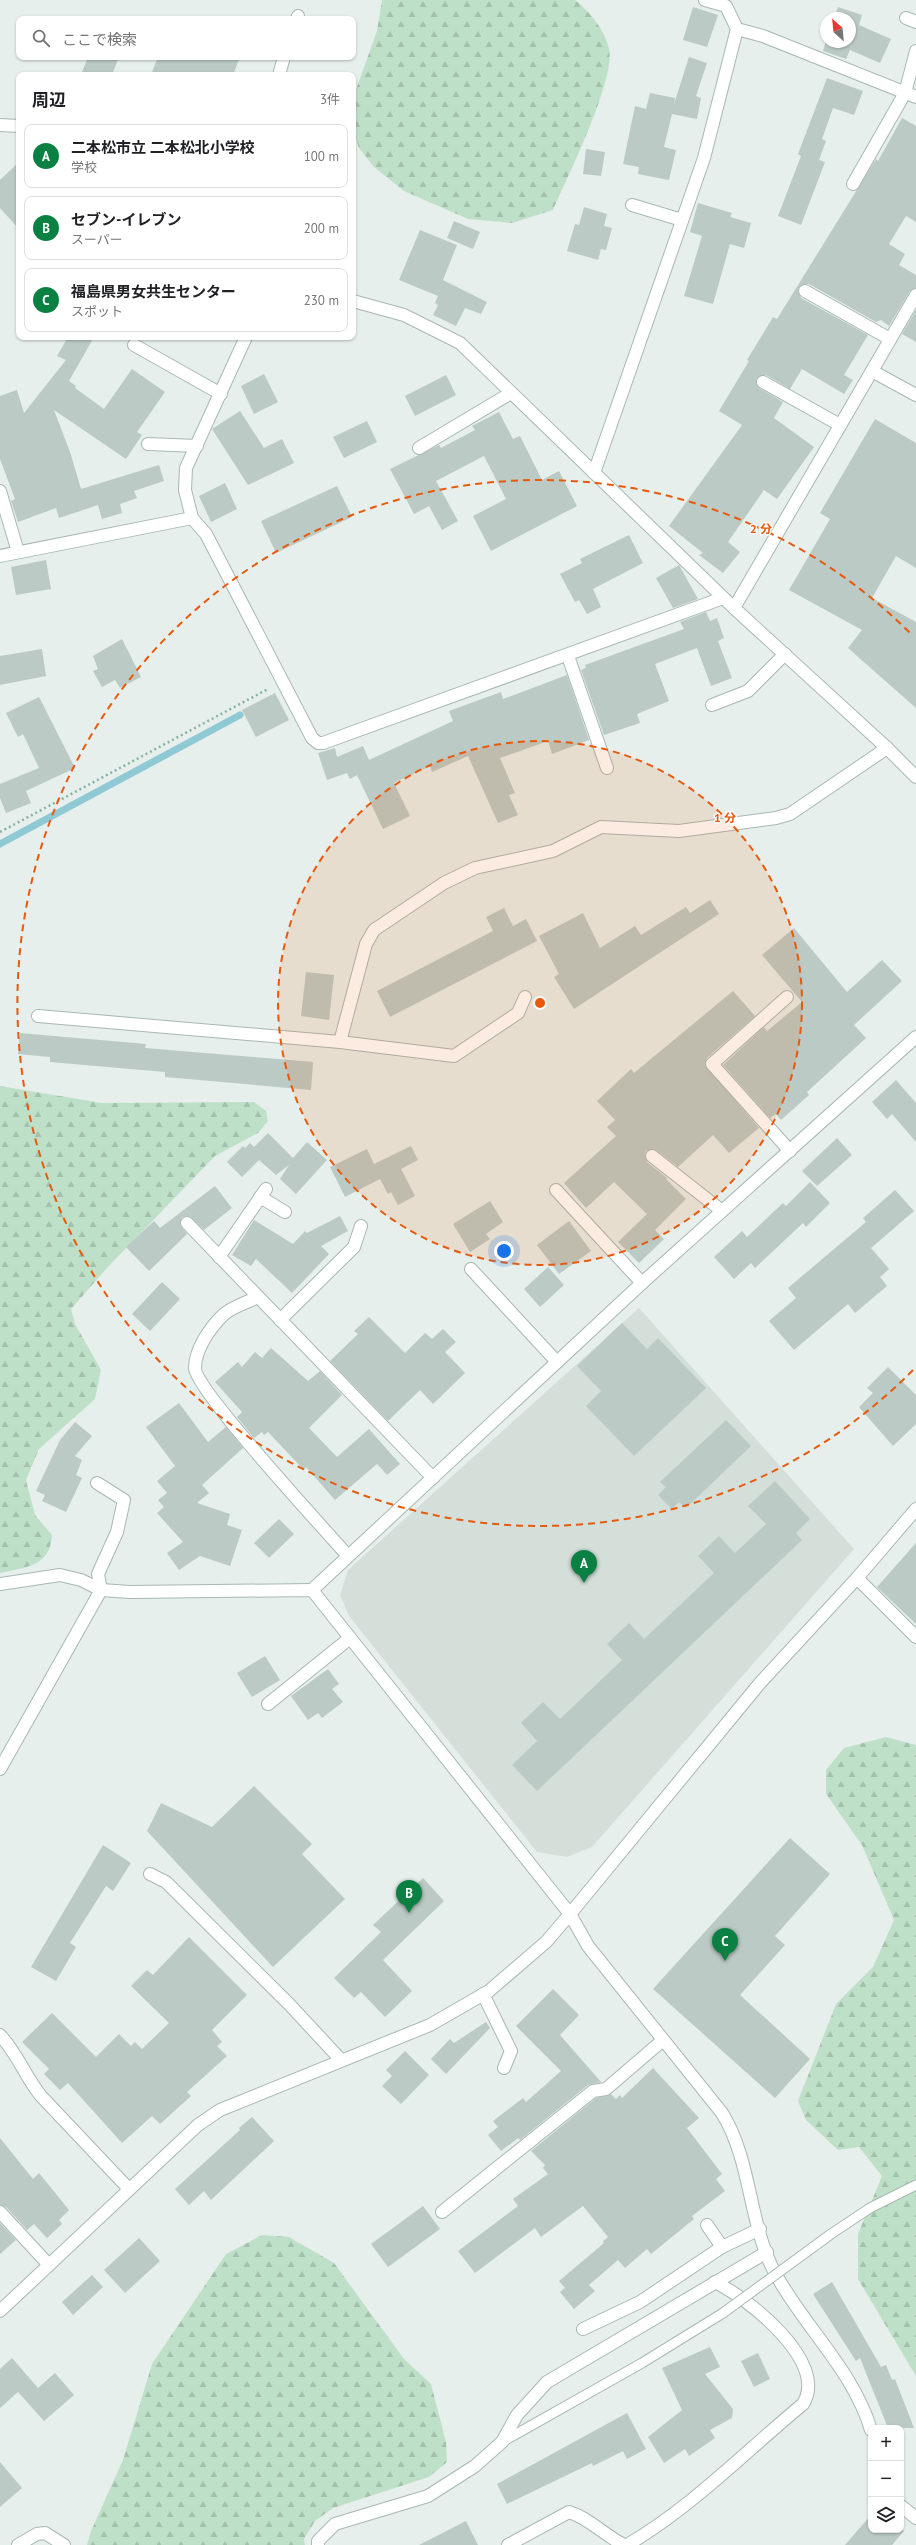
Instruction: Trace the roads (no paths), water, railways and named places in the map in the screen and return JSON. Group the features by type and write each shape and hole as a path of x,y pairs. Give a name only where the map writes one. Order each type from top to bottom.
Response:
{"street":[{"path":"594,473 704,158 738,29 727,3 705,0"},
{"path":"738,29 763,36 910,95"},
{"path":"853,184 910,95 916,51"},
{"path":"279,72 283,60"},
{"path":"0,125 16,126"},
{"path":"632,205 682,220"},
{"path":"805,291 890,339"},
{"path":"734,608 916,295"},
{"path":"356,302 404,315 427,325 460,343 723,598 887,748 916,777"},
{"path":"245,340 186,468 186,497 192,518 206,534 312,738 318,743 323,743 568,656 723,598"},
{"path":"134,345 221,394"},
{"path":"872,371 916,395"},
{"path":"764,382 840,425"},
{"path":"419,448 511,393"},
{"path":"148,444 197,446"},
{"path":"0,491 18,552"},
{"path":"0,556 192,518"},
{"path":"712,705 748,690 785,654"},
{"path":"568,656 607,768"},
{"path":"340,1042 366,944 374,930 444,883 475,868 553,851 601,827 679,831 776,818 790,814 887,748"},
{"path":"38,1016 340,1042 454,1056 518,1013 525,997"},
{"path":"786,997 712,1064 790,1151"},
{"path":"0,1584 60,1575 81,1580 102,1590 130,1592 312,1590 642,1283 916,1037"},
{"path":"652,1156 722,1211"},
{"path":"556,1190 642,1283"},
{"path":"219,1257 263,1193 285,1212"},
{"path":"187,1223 433,1478"},
{"path":"280,1320 354,1247 361,1226"},
{"path":"471,1269 557,1362"},
{"path":"258,1297 224,1314 207,1335 197,1353 195,1369 200,1381 228,1419 348,1556"},
{"path":"0,1769 102,1590 98,1574 117,1532 124,1500 97,1483"},
{"path":"0,2311 198,2125 220,2110 430,2025 484,1994 546,1942 760,1683 857,1578 916,1509"},
{"path":"857,1578 916,1637"},
{"path":"312,1590 570,1914 588,1946 700,2084 730,2126 738,2143 760,2229 775,2273 856,2392 869,2425"},
{"path":"268,1704 350,1638"},
{"path":"150,1874 166,1882 289,2004 341,2060"},
{"path":"484,1994 511,2051 504,2068"},
{"path":"0,2035 13,2049 30,2082 41,2096 129,2189"},
{"path":"442,2212 593,2091 606,2089 663,2040"},
{"path":"0,2212 49,2265"},
{"path":"708,2225 722,2246"},
{"path":"583,2329 640,2302 722,2246 760,2229"},
{"path":"318,2545 318,2541 335,2524 428,2496 475,2466 502,2442 517,2415 547,2382 767,2252"},
{"path":"627,2545 660,2526 683,2508 803,2404 808,2395 810,2385 805,2369 785,2337 759,2312 728,2289 715,2282"},
{"path":"904,2508 916,2518"},
{"path":"508,2545 569,2512 583,2516 604,2535 624,2545"},
{"path":"18,2545 37,2534 45,2533 64,2545"}],"lane":[{"path":"502,2442 642,2363 723,2313 831,2234 870,2208 916,2184"}],"waterway":[{"path":"0,844 240,715"}],"place":[{"name":"二本松市立 二本松北小学校","path":"584,1583"},
{"name":"セブン-イレブン","path":"409,1913"},
{"name":"福島県男女共生センター","path":"725,1961"}]}
